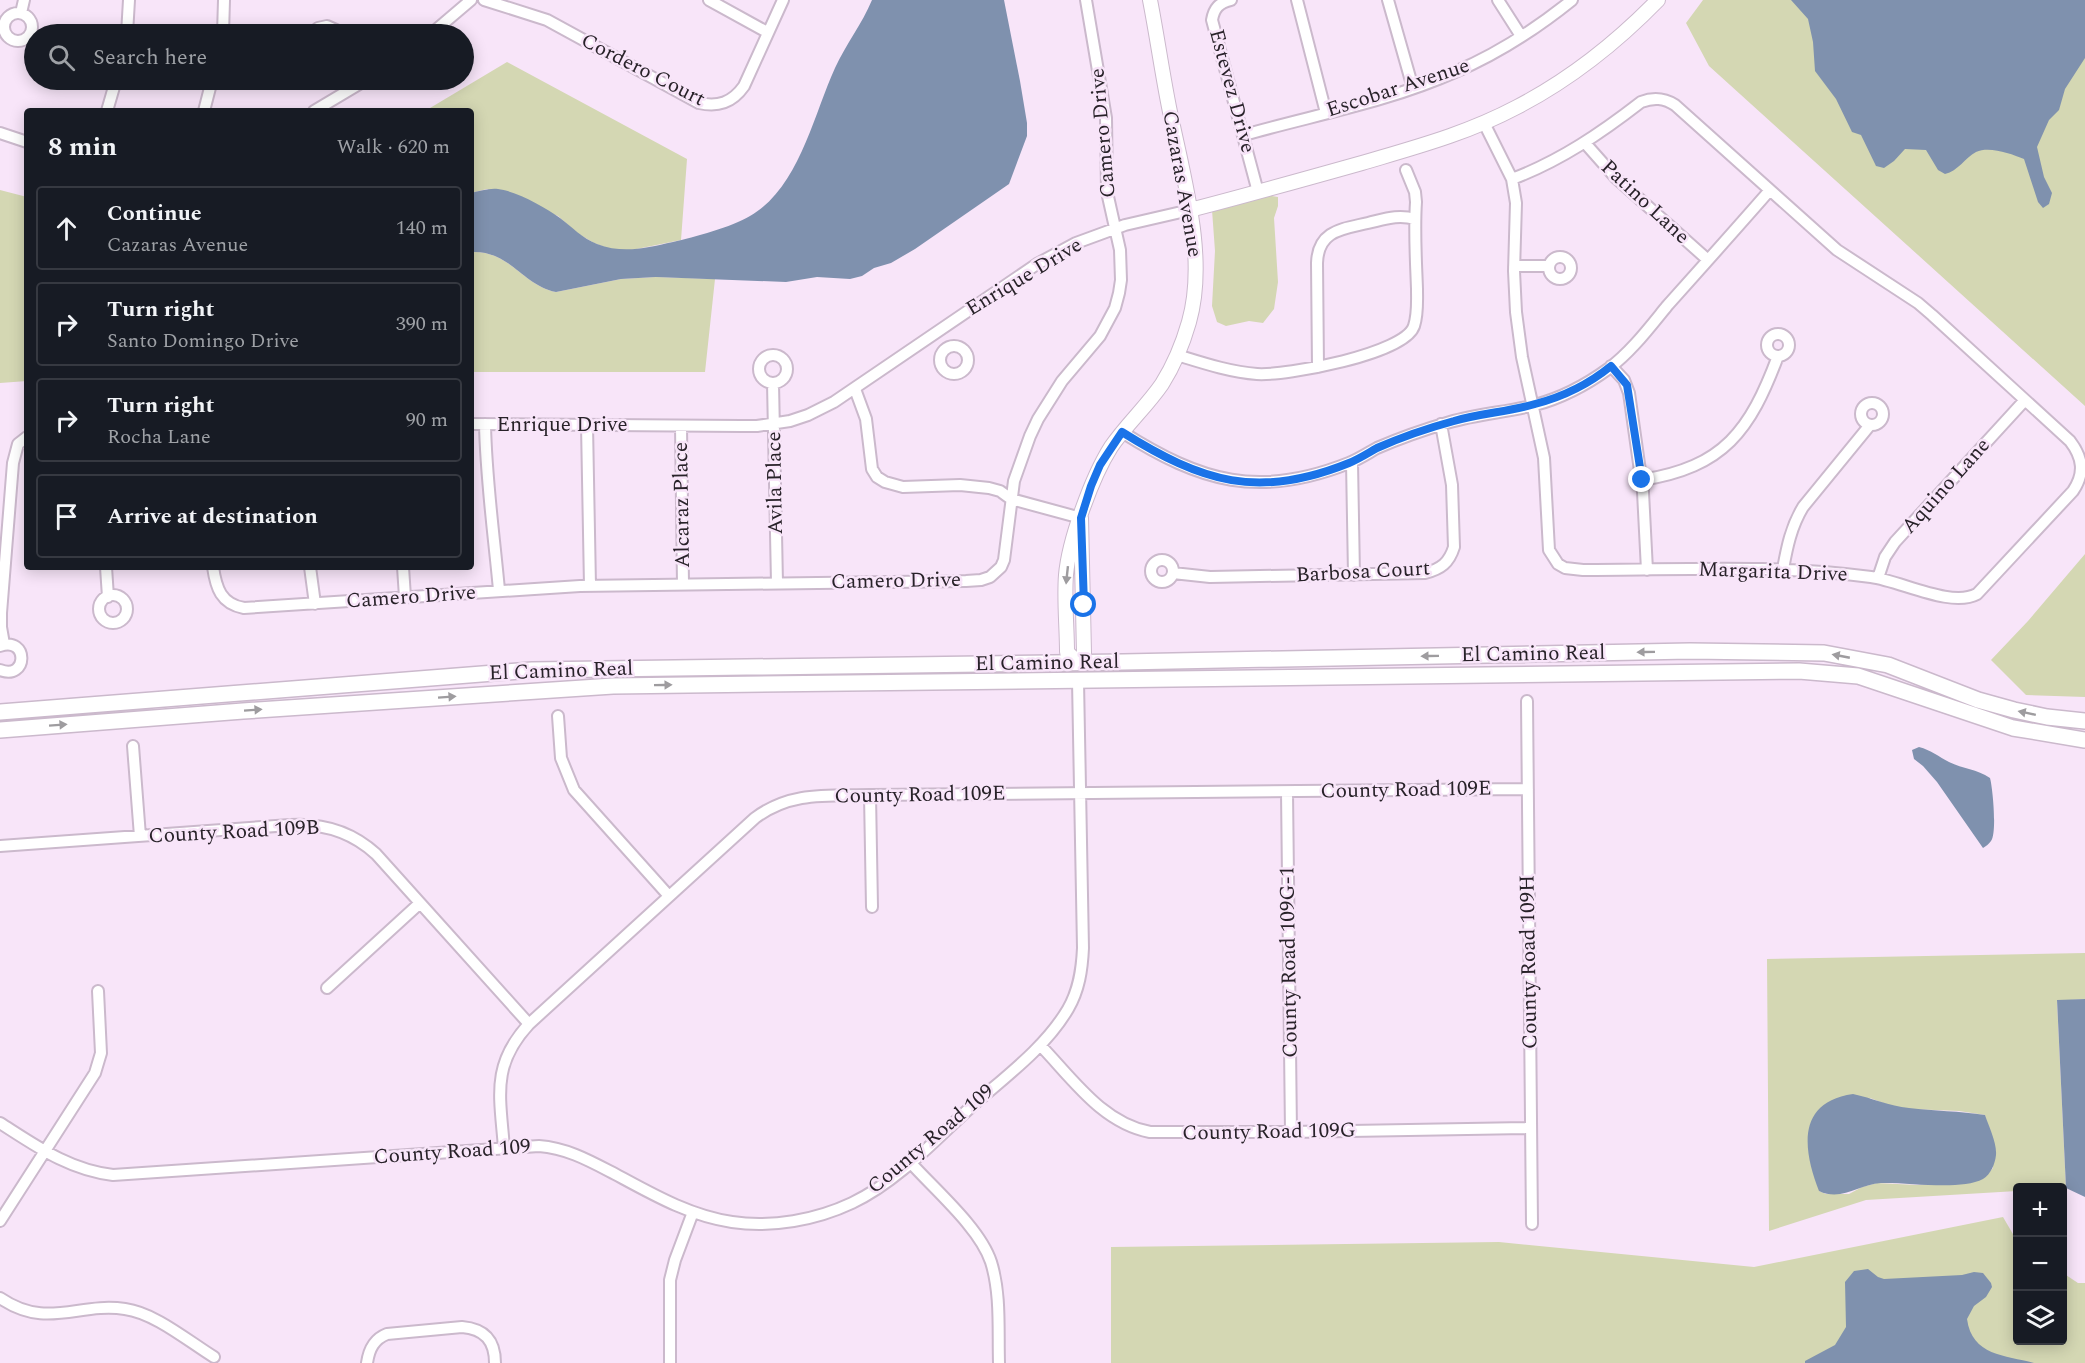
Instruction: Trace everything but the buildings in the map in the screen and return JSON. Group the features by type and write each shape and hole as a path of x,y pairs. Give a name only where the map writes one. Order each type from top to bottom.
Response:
{"main road":[{"name":"El Camino Real","path":"0,712 532,670 1078,663 1690,651 1824,653 1888,665 1978,700 2014,710 2047,717 2085,721"},
{"path":"1078,663 1078,681"},
{"name":"El Camino Real","path":"0,730 613,686 1799,671 1858,676 2013,728 2085,740"}],"street":[{"path":"21,13 24,0"},
{"path":"128,24 129,0"},
{"path":"223,24 224,0"},
{"name":"Cordero Court","path":"484,0 546,20 699,103 707,105 723,104 738,95 783,0"},
{"path":"709,0 767,32"},
{"name":"Camero Drive","path":"214,570 219,593 223,599 237,607 256,608 499,590 590,586 966,580 990,577 997,572 1004,560 1011,499 1020,460 1038,419 1062,381 1094,346 1115,308 1119,293 1121,266 1116,228 1107,192 1107,138 1102,92 1086,0"},
{"name":"Cazaras Avenue","path":"1078,663 1084,653 1081,518 1091,486 1100,465 1122,432 1161,384 1177,355 1190,321 1194,300 1196,252 1190,210 1150,0"},
{"name":"Estevez Drive","path":"1231,0 1215,8 1212,20 1258,192"},
{"path":"1297,0 1326,113"},
{"path":"1388,0 1413,88"},
{"path":"1498,0 1521,36"},
{"name":"Escobar Avenue","path":"1244,135 1413,88 1477,62 1521,36 1572,0"},
{"name":"Enrique Drive","path":"474,424 757,426 774,424 815,412 855,389 1037,264 1076,243 1116,228 1258,192 1426,145 1484,123 1517,107 1575,72 1630,28 1658,0"},
{"path":"442,24 468,1"},
{"path":"108,108 113,90"},
{"path":"205,108 209,90"},
{"path":"318,108 342,90"},
{"name":"Margarita Drive","path":"1484,123 1512,179 1516,203 1514,266 1518,336 1544,458 1548,541 1553,558 1558,564 1573,570 1783,569 1840,572 1878,578 1947,598 1971,598 2073,491 2082,472 2077,450 1918,303 1837,250 1668,100 1649,99 1641,102 1585,143 1512,179"},
{"path":"0,133 24,141"},
{"name":"Patino Lane","path":"1585,143 1616,178 1708,260"},
{"path":"1177,355 1222,368 1258,374 1281,374 1318,367 1389,346 1409,334 1416,321 1417,307 1415,192 1406,170"},
{"path":"1122,432 1180,465 1230,481 1282,482 1323,473 1442,424 1533,405 1572,391 1593,379 1623,356 1770,190"},
{"path":"1318,367 1317,254 1321,245 1327,237 1347,227 1396,216 1415,219"},
{"path":"1514,266 1549,266"},
{"path":"934,334 945,349"},
{"path":"1642,480 1680,472 1712,458 1726,447 1752,413 1778,356"},
{"path":"1611,366 1627,385 1642,480 1647,570"},
{"name":"Avila Place","path":"773,383 777,583"},
{"path":"855,389 866,419 870,462 878,477 893,485 903,487 975,486 1000,491 1011,499 1081,518"},
{"name":"Aquino Lane","path":"1878,578 1885,557 1895,542 2025,400"},
{"path":"484,424 486,471 499,590"},
{"name":"Barbosa Court","path":"1173,573 1210,578 1354,575 1425,573 1442,567 1454,547 1452,485 1442,424"},
{"path":"587,425 590,586"},
{"path":"1783,569 1789,539 1803,507 1870,425"},
{"name":"Alcaraz Place","path":"681,426 683,584"},
{"path":"0,670 11,672 19,666 22,657 14,645 2,645 1,613 13,464 18,444 24,439"},
{"path":"1352,462 1354,575"},
{"path":"106,570 108,597"},
{"path":"310,570 315,604"},
{"path":"403,570 405,597"},
{"name":"County Road 109","path":"0,1123 45,1152 86,1171 126,1176 539,1146 568,1152 591,1161 668,1202 717,1219 745,1224 779,1223 808,1218 837,1209 885,1183 910,1162 1040,1045 1068,1010 1081,971 1081,794 1078,681"},
{"name":"County Road 109H","path":"1527,701 1532,1224"},
{"path":"558,716 561,758 574,790 669,896"},
{"path":"133,746 140,836"},
{"name":"County Road 109E","path":"504,1148 501,1104 502,1070 512,1044 529,1024 669,896 755,818 774,806 798,798 870,795 1528,789"},
{"name":"County Road 109G-1","path":"1287,792 1291,1132"},
{"path":"870,795 872,907"},
{"name":"County Road 109B","path":"0,846 298,824 328,827 350,835 368,847 529,1024"},
{"path":"327,988 420,903"},
{"path":"0,1221 91,1082 99,1063 101,1044 98,991"},
{"name":"County Road 109G","path":"1040,1045 1101,1108 1130,1127 1160,1133 1531,1128"},
{"path":"910,1162 971,1229 986,1251 996,1285 999,1363"},
{"path":"670,1363 670,1280 693,1212"},
{"path":"0,1298 24,1311 42,1315 116,1308 134,1311 158,1322 214,1357"},
{"path":"367,1363 372,1346 381,1336 462,1327 479,1330 490,1339 494,1349 495,1363"}],"green space":[{"path":"1703,0 2085,0 2085,406 1709,66 1686,23"},
{"path":"507,62 687,159 681,240 627,251 610,249 577,233 558,216 487,189 474,192 474,108 430,108 460,90 474,90 474,82"},
{"path":"0,190 24,196 24,381 0,383"},
{"path":"1265,195 1278,197 1274,218 1278,282 1274,309 1263,323 1249,321 1226,326 1217,322 1212,306 1215,251 1212,210"},
{"path":"474,252 496,256 534,283 556,292 621,279 656,277 715,279 705,372 474,372"},
{"path":"2085,554 2085,697 2026,695 1991,660 2028,621"},
{"path":"2085,953 2085,999 2057,1001 2066,1183 2013,1183 2013,1191 1866,1200 1769,1231 1767,959","holes":["1870,1098 1891,1106 1959,1111 1985,1115 1993,1168 1983,1178 1966,1182 1917,1185 1877,1183 1849,1194 1826,1194 1819,1191"]},
{"path":"2003,1217 2013,1234 2013,1345 2067,1345 2067,1276 2078,1283 2085,1283 2085,1363 1111,1363 1111,1247 1499,1242 1754,1267"}],"water":[{"path":"872,0 1004,0 1020,81 1027,136 1009,184 915,249 891,263 850,279 817,277 786,282 656,277 621,279 556,292 534,283 496,256 474,252 474,192 488,189 505,190 522,196 554,214 592,242 616,249 644,248 682,240 723,228 750,216 767,204 793,170 835,68"},
{"path":"1791,0 2085,0 2085,58 2065,89 2059,110 2049,120 2037,147 2044,177 2052,193 2049,204 2043,208 2038,202 2024,159 2000,151 1976,152 1954,170 1945,174 1938,170 1926,150 1905,149 1884,168 1876,166 1861,135 1852,132 1836,99 1815,71 1813,42 1808,19"},
{"path":"1919,747 1990,778 1994,829 1991,841 1983,848 1937,782 1914,759 1912,750"},
{"path":"2085,999 2085,1197 2067,1188 2066,1183 2057,1000"},
{"path":"1853,1094 1902,1107 1985,1115 1996,1150 1992,1168 1983,1179 1961,1185 1881,1183 1843,1194 1827,1194 1819,1191 1808,1144 1813,1117 1821,1107 1835,1099"},
{"path":"1868,1269 1884,1279 1983,1273 1992,1287 1986,1297 1974,1306 1967,1319 1970,1331 1983,1347 1991,1352 2034,1363 1805,1363 1835,1345 1846,1327 1845,1282 1854,1271"}],"route":[{"path":"1084,605 1081,518 1100,465 1122,432 1163,457 1196,471 1230,481 1282,482 1323,473 1442,424 1554,399 1593,379 1611,366 1627,385 1642,480"}]}
